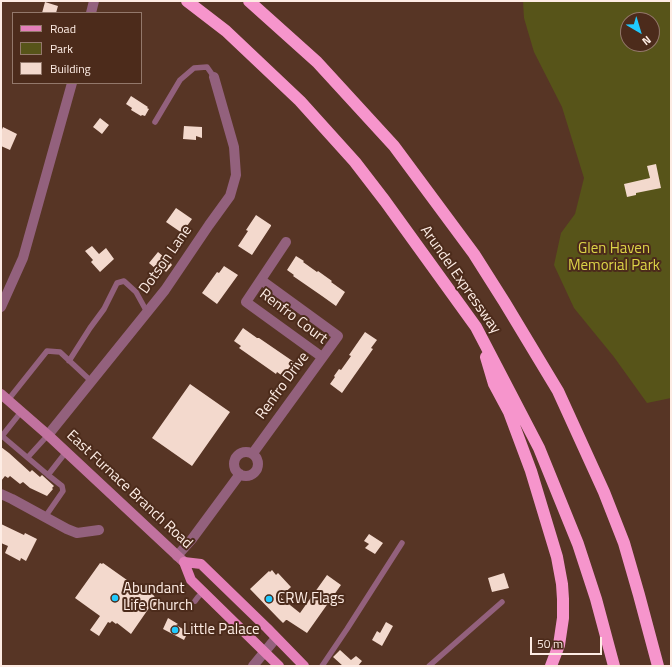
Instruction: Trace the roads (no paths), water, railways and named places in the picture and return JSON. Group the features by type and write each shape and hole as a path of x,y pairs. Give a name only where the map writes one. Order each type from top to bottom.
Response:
{"highway":[{"name":"Arundel Expressway","path":"187,1 226,31 295,96 356,162 476,327 539,448 572,529 593,592 614,666"},
{"name":"Arundel Expressway","path":"249,1 317,62 394,146 474,254 505,303 558,391 604,492 624,543 658,666"},
{"path":"476,327 494,384 509,412 531,471 557,557 562,584 563,618 559,644 551,666"}],"main road":[{"name":"East Furnace Branch Road","path":"4,397 48,435 181,559 191,580 279,666"},
{"path":"181,559 201,564 304,666"}],"street":[{"path":"91,12 94,1"},
{"name":"Dotson Lane","path":"48,435 165,290 230,196 236,175 234,147 214,77"},
{"path":"1,307 23,258 72,84"},
{"name":"Renfro Court","path":"286,242 246,302 322,357"},
{"name":"Renfro Court","path":"261,280 338,336"},
{"name":"Renfro Drive","path":"253,453 338,336"},
{"path":"245,452 253,453 258,459 258,467 254,473 247,476 240,474 235,469 234,461 238,455 245,452"},
{"path":"181,559 192,539 240,474"},
{"path":"1,494 77,533 99,530"},
{"path":"253,666 276,638"}],"lane":[{"path":"155,122 180,80 194,68 207,67 214,77"},
{"path":"69,361 104,308 117,283 124,281 136,292 147,312"},
{"path":"4,397 47,351 60,352 91,381"},
{"path":"21,412 2,435 62,486 63,491 45,517"},
{"path":"28,457 48,435"},
{"path":"48,475 66,452"},
{"path":"322,666 402,543"},
{"path":"195,601 203,592"},
{"path":"430,666 502,602"}],"place":[{"name":"Abundant Life Church","path":"115,598"},
{"name":"CRW Flags","path":"269,599"},
{"name":"Little Palace","path":"175,630"}],"park label":[{"name":"Glen Haven Memorial Park","path":"614,258"}]}
